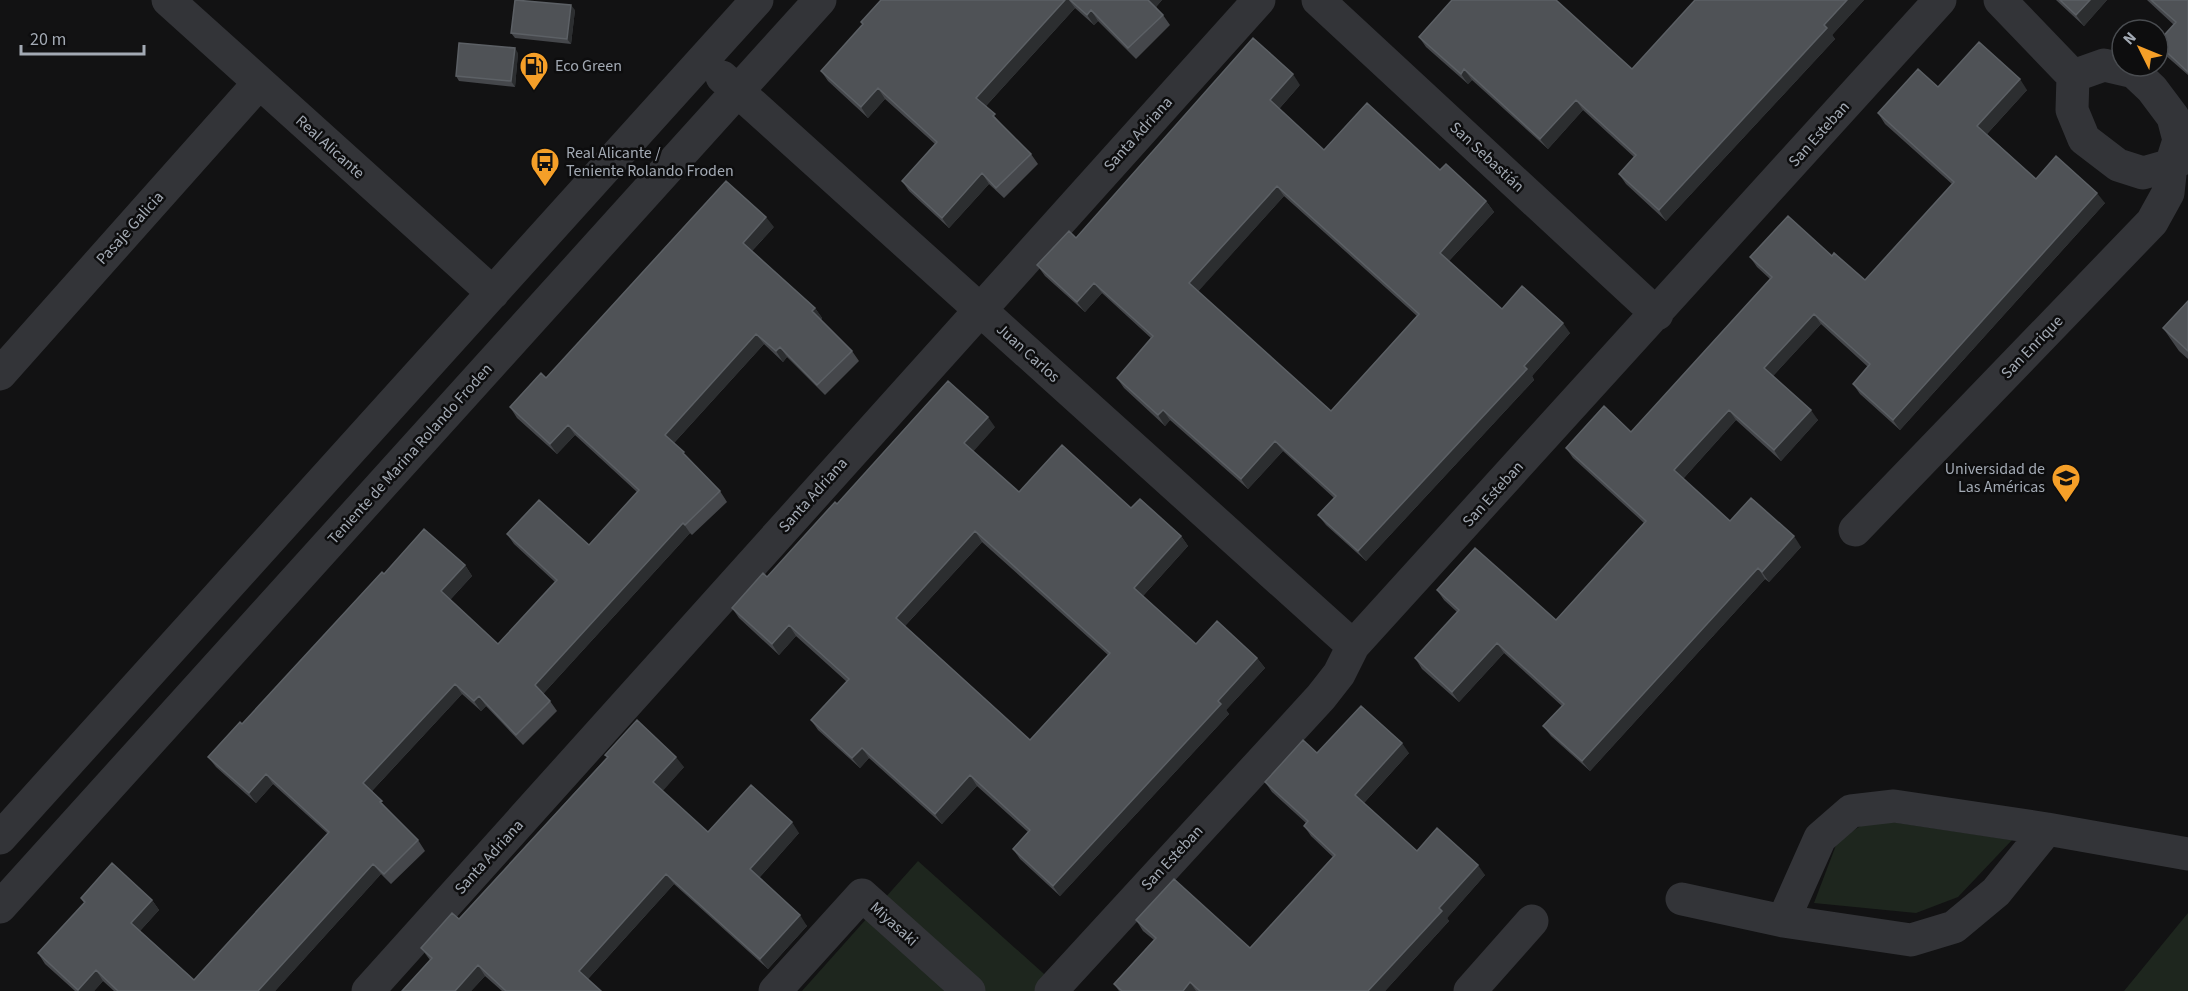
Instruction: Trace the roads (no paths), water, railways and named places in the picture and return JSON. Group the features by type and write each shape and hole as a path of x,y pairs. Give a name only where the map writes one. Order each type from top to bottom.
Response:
{"street":[{"name":"Real Alicante","path":"168,0 493,293"},
{"path":"0,838 757,0"},
{"name":"Teniente de Marina Rolando Froden","path":"0,907 820,0"},
{"name":"Santa Adriana","path":"368,991 1259,0"},
{"name":"San Sebastián","path":"1318,0 1657,314"},
{"name":"San Esteban","path":"1051,991 1321,697 1339,674 1353,646 1940,0"},
{"path":"2000,0 2073,76 2072,110 2084,139 2118,165 2143,173 2179,160 2179,140 2172,117 2152,89 2134,72 2104,65 2073,76"},
{"name":"Juan Carlos","path":"703,60 1353,646"},
{"name":"Pasaje Galicia","path":"0,374 259,83"},
{"name":"San Enrique","path":"1855,530 2152,222 2168,193 2179,160"},
{"path":"1783,921 1820,838 1851,811 1894,806 2047,829 2188,854"},
{"path":"1682,899 1783,921 1911,940 1954,927 1996,892 2047,829"},
{"name":"Miyasaki","path":"775,991 862,895 969,991"},
{"path":"1470,991 1532,921"}],"place":[{"name":"Eco Green","path":"534,92"},
{"name":"Real Alicante / Teniente Rolando Froden","path":"545,188"},
{"name":"Universidad de Las Américas","path":"2066,504"}]}
